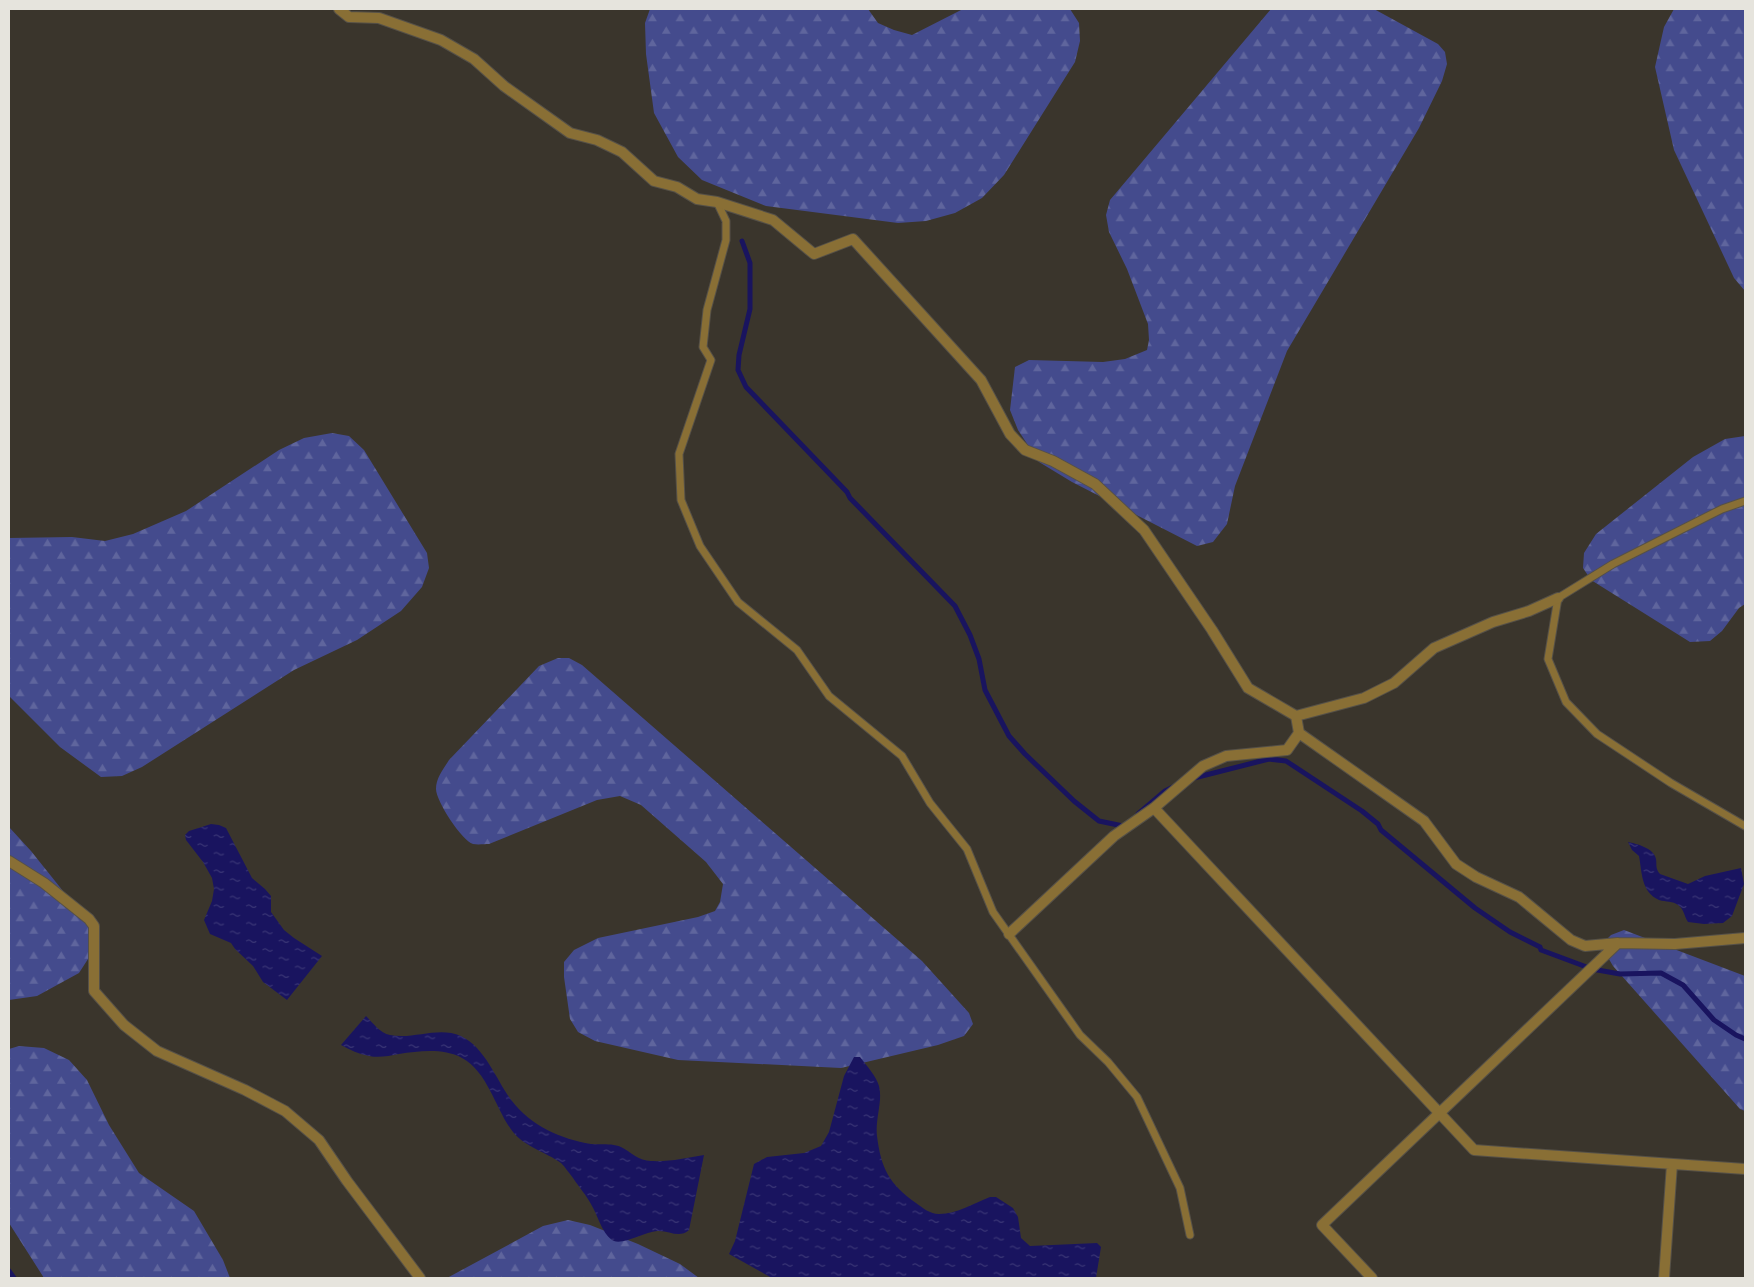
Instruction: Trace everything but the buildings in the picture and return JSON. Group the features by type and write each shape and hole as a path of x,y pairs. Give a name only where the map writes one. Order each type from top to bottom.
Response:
{"street":[{"path":"339,9 349,17 379,18 441,40 474,59 504,86 570,133 597,140 622,152 654,181 677,187 697,199 717,202 773,220 814,254 853,239 981,380 1010,434 1025,450 1052,461 1095,484 1144,530 1212,630 1248,688 1296,716 1364,698 1394,683 1434,648 1493,622 1529,611 1558,598"},
{"path":"1296,716 1299,733 1424,821 1456,864 1476,877 1519,897 1571,940 1586,946 1618,943 1675,944 1745,938"},
{"path":"1010,934 1114,836 1154,808 1203,766 1226,756 1287,750 1299,733"},
{"path":"1154,808 1474,1150 1745,1169"},
{"path":"9,862 44,883 89,919 94,926 94,990 124,1025 157,1051 245,1090 284,1111 319,1140 347,1181 420,1278"},
{"path":"1372,1278 1322,1225 1618,943"},
{"path":"1664,1278 1672,1164"}],"lane":[{"path":"717,202 726,221 726,240 707,310 703,347 711,360 679,454 681,500 700,546 738,602 797,650 829,696 902,756 930,803 967,849 993,912 1080,1036 1108,1062 1137,1096 1180,1188 1190,1235"},
{"path":"1745,501 1722,509 1613,564 1558,598 1548,659 1566,702 1597,734 1671,783 1745,826"}],"green space":[{"path":"650,9 868,9 878,23 912,35 963,9 1070,9 1079,23 1080,41 1075,62 1004,175 982,198 955,213 926,221 898,223 766,206 702,180 678,157 654,113 646,54 645,23"},
{"path":"1271,9 1374,9 1438,44 1445,52 1447,64 1442,81 1419,128 1287,351 1235,486 1227,524 1213,542 1197,546 1072,482 1039,462 1018,430 1010,410 1015,367 1029,360 1103,362 1125,359 1147,350 1149,340 1148,324 1127,269 1109,232 1106,215 1110,200"},
{"path":"1674,9 1745,9 1745,291 1734,278 1674,150 1655,67 1664,27"},
{"path":"332,433 349,436 364,450 427,553 429,568 422,587 401,611 357,640 294,670 142,767 122,776 101,777 60,747 9,696 9,538 72,537 105,541 133,534 186,511 279,450 304,438"},
{"path":"1745,436 1745,604 1739,608 1722,631 1710,641 1690,642 1591,580 1583,568 1584,553 1596,534 1693,457 1725,439"},
{"path":"558,658 569,658 582,665 922,961 969,1013 973,1024 964,1036 938,1045 841,1068 678,1060 595,1041 578,1032 570,1019 564,977 564,962 574,950 598,938 698,917 715,911 720,902 723,884 706,862 641,805 620,796 597,800 489,844 473,844 456,828 437,795 436,785 442,771 449,760 539,666"},
{"path":"9,827 31,851 95,931 97,945 79,973 37,996 9,1000"},
{"path":"1624,930 1745,976 1745,1111 1740,1109 1613,966 1606,954 1604,942 1611,935"},
{"path":"19,1046 44,1048 69,1060 87,1080 109,1125 139,1173 194,1211 223,1260 230,1278 44,1278 9,1223 9,1049"},
{"path":"568,1220 590,1225 638,1244 680,1264 699,1278 447,1278 543,1226"}],"water":[{"path":"211,824 226,828 252,878 271,896 271,912 284,930 322,956 287,1000 263,982 253,966 231,943 210,934 204,920 212,901 214,889 212,878 203,862 186,840 185,835 189,831"},
{"path":"1628,842 1645,847 1655,855 1660,874 1688,884 1705,876 1741,868 1744,884 1732,916 1723,923 1704,924 1688,922 1678,905 1659,900 1649,892 1643,881 1639,856 1632,850"},
{"path":"366,1016 380,1030 390,1035 408,1036 443,1032 461,1036 470,1041 484,1057 512,1101 520,1110 537,1124 558,1135 580,1142 617,1146 647,1161 671,1160 704,1155 689,1230 681,1234 657,1231 628,1240 614,1241 607,1235 588,1199 561,1163 523,1142 513,1132 479,1073 462,1058 447,1053 423,1051 373,1057 358,1053 341,1045"},
{"path":"854,1057 860,1057 878,1082 880,1092 877,1130 879,1147 884,1166 899,1189 924,1209 936,1214 946,1214 990,1197 996,1197 1013,1208 1018,1217 1021,1238 1030,1246 1097,1243 1101,1247 1096,1278 772,1278 729,1254 735,1241 754,1164 767,1157 804,1153 821,1146 829,1132 844,1076"}],"waterway":[{"path":"742,241 750,263 750,309 739,355 738,370 746,387 955,606 970,635 979,659 985,690 1009,736 1074,801 1099,821 1123,826 1126,824"},
{"path":"1194,778 1269,759 1286,761 1362,811 1378,824 1381,830 1475,908 1510,932 1540,947 1541,950 1592,969 1620,974 1661,973 1683,985 1714,1020 1745,1039"},
{"path":"1138,814 1165,791 1175,786"},
{"path":"9,1271 14,1278"}]}
